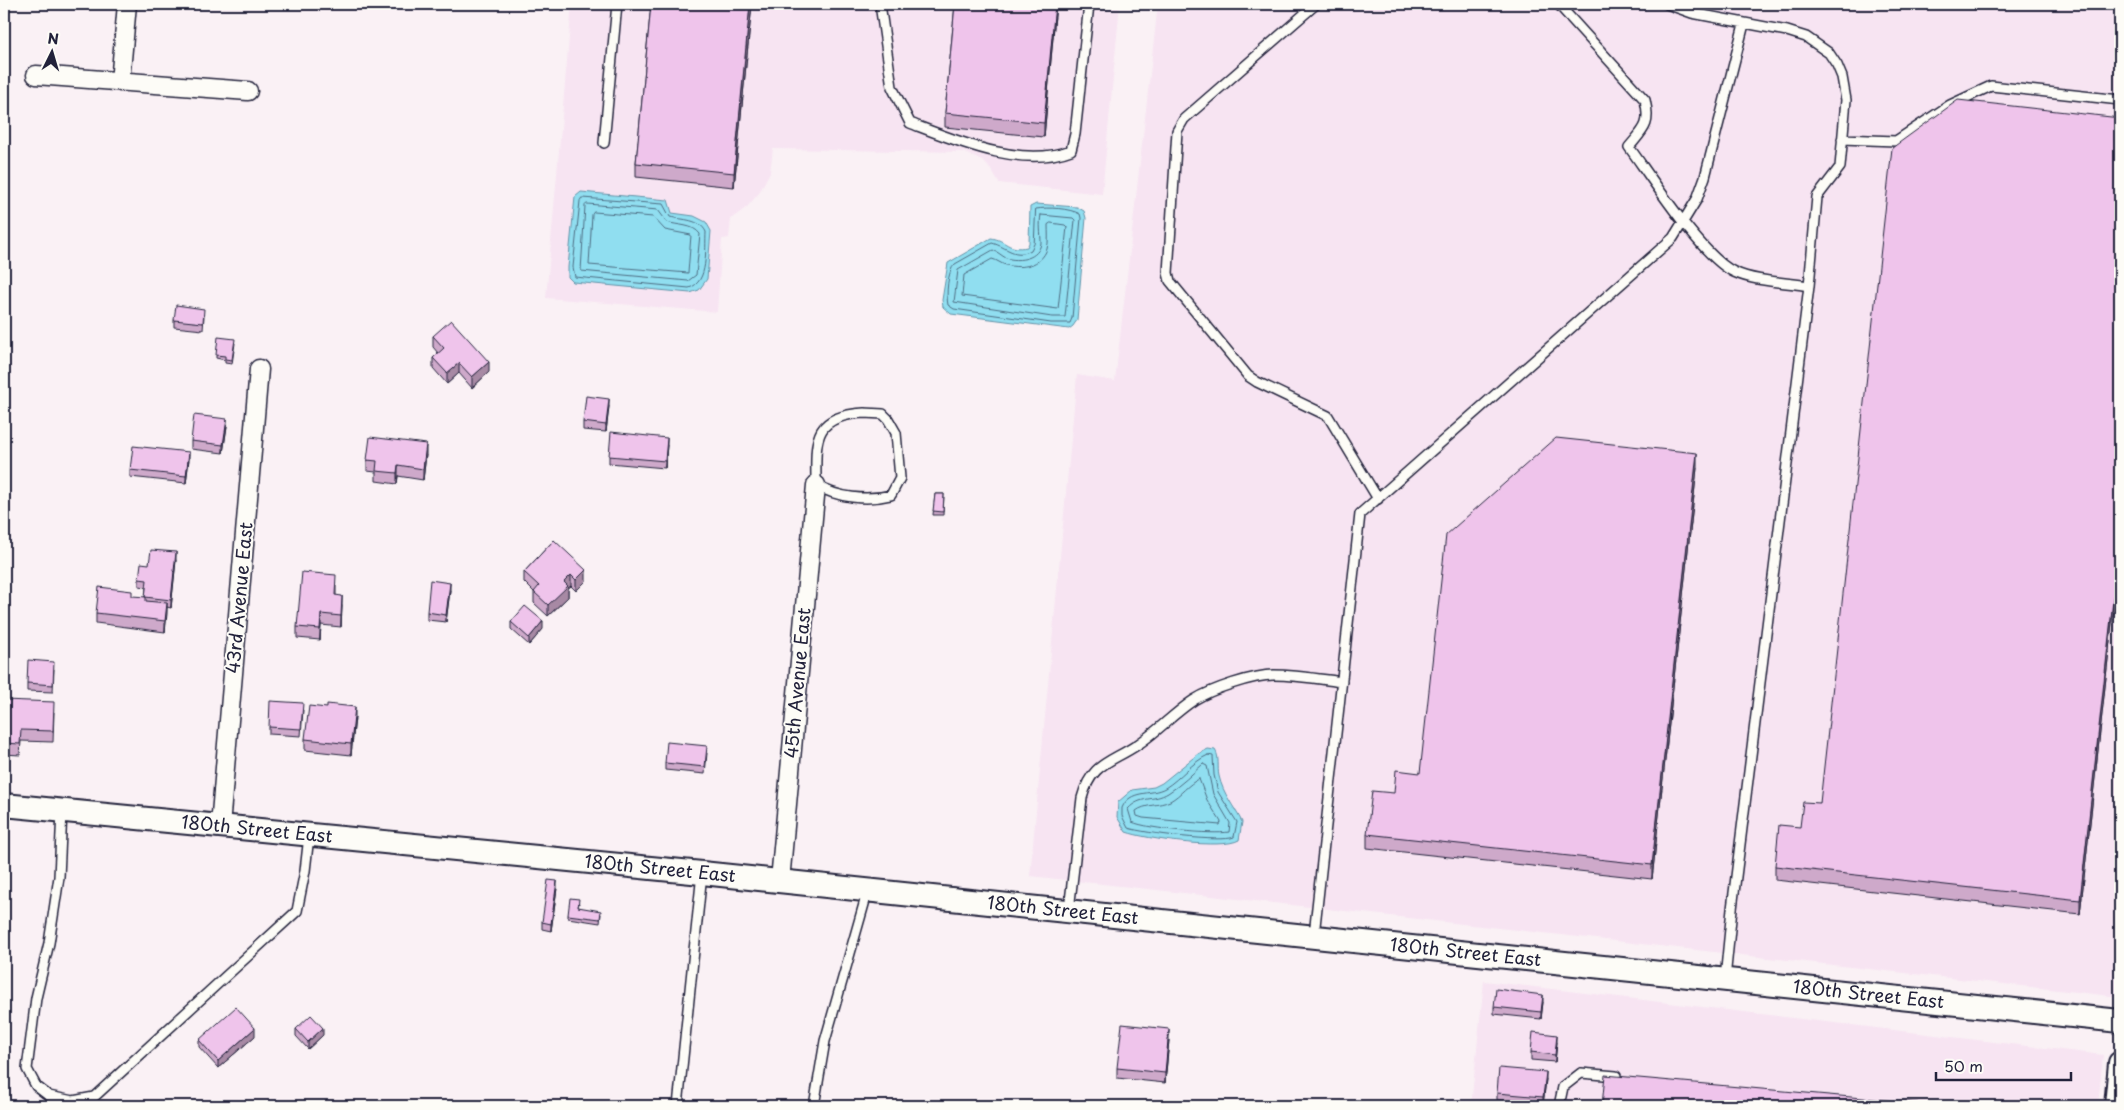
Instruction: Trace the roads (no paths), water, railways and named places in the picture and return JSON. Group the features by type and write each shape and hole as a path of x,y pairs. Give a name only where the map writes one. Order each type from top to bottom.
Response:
{"street":[{"path":"120,82 127,4"},
{"path":"36,75 248,91"},
{"name":"43rd Avenue East","path":"220,826 260,369"},
{"name":"45th Avenue East","path":"780,881 816,484"},
{"name":"180th Street East","path":"4,805 702,872 2120,1021"},
{"path":"2116,1106 2120,1063"}],"lane":[{"path":"604,143 617,4"},
{"path":"880,4 892,87 910,123 955,140 1016,156 1056,156 1071,150 1075,134 1088,4"},
{"path":"1316,4 1184,119 1177,131 1168,273 1170,281 1248,376 1328,416 1378,499"},
{"path":"1558,4 1645,100 1649,115 1646,128 1629,147 1684,222 1720,263 1732,271 1745,276 1809,286"},
{"path":"1667,4 1692,13 1787,31 1806,37 1829,53 1837,65 1846,100 1840,167 1820,190 1817,197 1809,286 1725,979"},
{"path":"1314,936 1360,514 1673,238 1684,222 1705,177 1744,24"},
{"path":"1842,139 1896,141 1950,105 1991,86 2120,100"},
{"path":"845,414 883,414 888,419 896,433 900,478 891,495 877,498 851,497 824,490 816,484 816,445 822,428 833,418 845,414"},
{"path":"1069,910 1082,798 1090,776 1098,768 1138,745 1177,712 1213,690 1272,675 1342,682"},
{"path":"62,810 60,877 49,943 36,998 27,1069 36,1086 49,1096 73,1101 94,1096 297,911 305,871 309,834"},
{"path":"678,1106 702,872"},
{"path":"814,1106 825,1041 868,890"},
{"path":"1559,1106 1564,1087 1581,1073 1630,1077"}],"water":[{"path":"581,192 668,200 672,213 694,216 706,222 711,231 707,279 699,290 690,293 573,282 568,277 568,267 575,197"},
{"path":"1036,204 1077,207 1084,211 1086,218 1077,320 1073,326 1069,329 951,314 943,307 942,300 948,263 991,238 1015,248 1027,247 1029,243 1030,207"},
{"path":"1208,749 1215,750 1217,753 1218,773 1221,782 1242,822 1239,840 1230,843 1201,844 1150,838 1126,832 1117,817 1118,802 1132,790 1154,787 1162,783 1198,754"}]}
